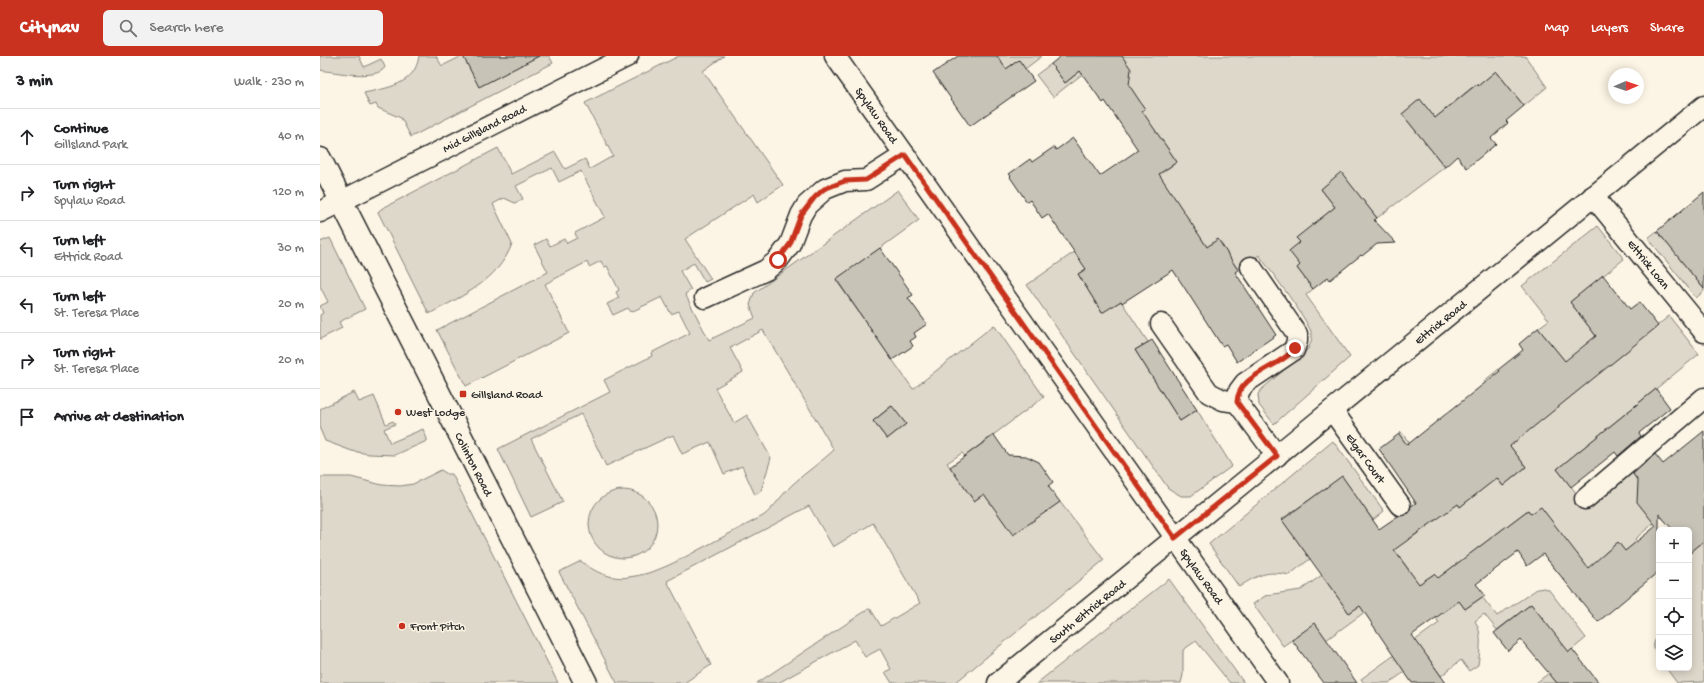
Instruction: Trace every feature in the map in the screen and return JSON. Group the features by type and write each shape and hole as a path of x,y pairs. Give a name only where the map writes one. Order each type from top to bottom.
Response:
{"street":[{"name":"Mid Gillsland Road","path":"320,212 628,56"},
{"name":"Spylaw Road","path":"835,56 1278,683"},
{"name":"Ettrick Road","path":"1175,538 1704,106"},
{"path":"705,298 766,270 778,260 790,244 801,215 807,205 824,189 845,181 866,180 905,155"},
{"name":"Colinton Road","path":"320,159 586,683"},
{"name":"Ettrick Loan","path":"1593,196 1704,332"},
{"path":"1237,402 1239,391 1246,383 1294,350 1297,341 1297,334 1251,266"},
{"path":"1161,324 1209,393 1223,400 1237,402 1277,456"},
{"path":"1585,498 1704,398"},
{"name":"Elgar Court","path":"1332,410 1400,505"},
{"name":"South Ettrick Road","path":"998,683 1175,538"}],"shaded area":[{"path":"320,56 359,56 364,67 381,59 385,67 381,71 374,74 365,75 345,74 320,70"},
{"path":"419,56 436,56 442,66 462,56 549,56 553,63 411,137 401,118 378,108 376,104 370,106 364,93 399,84 412,73"},
{"path":"679,56 724,56 703,71 783,185 758,202 754,194 685,239 711,279 705,282 694,263 680,271 691,290 685,294 709,340 755,318 750,305 754,293 898,190 919,220 836,280 913,389 994,325 1044,397 965,456 962,453 947,463 974,501 984,494 1060,502 1104,560 955,683 892,683 885,672 891,669 880,649 865,657 855,640 778,683 757,683 870,608 881,626 920,603 873,523 833,547 809,506 667,581 711,665 684,683 617,683 559,572 581,561 597,572 623,578 648,573 666,566 763,516 793,484 834,450 763,330 730,348 743,372 715,388 734,423 747,415 771,458 761,491 755,495 742,466 724,474 710,442 682,454 673,435 606,466 581,414 531,439 563,502 531,517 498,449 610,392 604,380 652,356 651,353 690,333 679,311 671,314 662,297 631,312 628,308 613,315 607,304 619,298 616,292 619,290 607,266 604,267 601,261 589,267 587,262 545,284 569,333 466,386 437,330 548,272 534,245 546,239 550,246 564,239 567,243 577,238 575,233 605,217 581,171 559,182 552,168 516,186 523,199 515,203 504,198 493,204 512,244 506,257 498,268 478,286 429,314 378,212 381,209 498,148 511,174 555,152 565,169 585,159 590,169 613,156 585,103","holes":["891,406 906,424 887,439 873,421"]},
{"path":"997,56 1042,56 1025,69 1019,60 1006,69"},
{"path":"1100,56 1525,56 1547,87 1524,106 1496,71 1478,86 1476,84 1435,118 1420,100 1402,114 1445,167 1377,218 1341,173 1321,189 1335,207 1297,238 1300,242 1300,265 1297,268 1313,289 1306,295 1350,357 1274,424 1259,405 1258,394 1308,349 1312,335 1310,328 1297,308 1259,255 1238,270 1218,240 1207,247 1180,207 1078,274 1102,312 1121,301 1148,342 1135,350 1180,421 1197,410 1232,466 1191,496 1181,496 1168,488 1027,285 1103,232 1101,180 1125,198 1177,162 1161,139 1145,150 1085,72 1053,97 1036,75 1051,64 1065,83"},
{"path":"1598,226 1624,259 1570,302 1596,336 1591,341 1610,364 1669,316 1699,354 1557,469 1589,509 1632,473 1645,490 1696,491 1664,520 1661,517 1635,539 1637,542 1625,551 1617,543 1604,554 1611,563 1566,582 1546,558 1557,549 1528,510 1441,576 1465,609 1482,597 1497,616 1537,589 1544,588 1549,590 1586,638 1549,669 1565,648 1531,604 1497,630 1484,614 1475,621 1478,626 1480,636 1480,653 1478,665 1469,671 1461,660 1441,676 1427,656 1389,683 1364,683 1361,679 1439,623 1436,618 1442,583 1434,574 1414,588 1409,580 1326,640 1315,624 1283,646 1253,604 1265,596 1301,590 1322,575 1349,613 1409,570 1383,535 1398,524 1410,539 1429,525 1413,501 1435,486 1399,434 1401,432 1460,507 1496,478 1503,486 1526,467 1506,441 1523,428 1484,381 1499,369 1528,405 1584,385 1538,328 1549,320 1522,286"},
{"path":"1657,231 1704,289 1704,291 1696,298 1648,238"},
{"path":"330,238 365,309 339,322 342,328 320,339 320,315 323,313 320,306 328,302 320,286 320,242"},
{"path":"354,392 359,402 374,396 386,424 393,421 395,424 384,429 390,443 423,429 427,441 395,455 369,454 352,451 325,441 320,429 320,409"},
{"path":"1333,441 1384,511 1373,520 1342,477 1282,519 1310,559 1289,575 1268,573 1251,579 1239,587 1209,544"},
{"path":"441,470 447,474 452,474 558,683 320,683 320,477 351,477 382,485 400,486 413,484"},
{"path":"616,490 630,490 642,495 652,505 657,517 657,531 652,543 642,553 630,558 616,558 604,553 594,543 589,531 589,517 594,505 604,495"},
{"path":"1704,541 1704,682 1677,683 1668,671 1692,671 1692,551"},
{"path":"1169,579 1244,683 1230,683 1196,641 1183,650 1183,675 1181,683 1037,683"},
{"path":"1656,639 1656,652 1654,646"},
{"path":"1549,673 1557,683 1536,683"}],"building":[{"path":"463,56 539,56 479,87"},
{"path":"958,56 997,56 1006,69 1019,60 1034,81 970,126 933,73"},
{"path":"1061,56 1122,56 1131,69 1129,85 1145,109 1142,111 1177,162 1159,174 1207,247 1218,239 1238,270 1235,272 1276,335 1237,362 1226,344 1222,346 1173,270 1122,303 1121,301 1102,313 1078,274 1086,269 1048,214 1042,218 1030,200 1027,202 1010,177 1011,176 1009,174 1030,159 1032,162 1054,147 1056,150 1073,138 1100,176 1138,150 1105,101 1103,103 1080,71 1065,83 1051,64"},
{"path":"1496,71 1524,106 1506,121 1508,123 1491,138 1496,144 1467,168 1457,156 1445,167 1402,114 1420,99 1435,118 1477,84 1478,86"},
{"path":"1341,172 1377,218 1374,220 1396,243 1377,244 1330,280 1328,277 1313,289 1297,268 1300,265 1289,251 1300,242 1296,238 1335,207 1321,189"},
{"path":"1704,192 1704,289 1657,231"},
{"path":"880,248 913,295 908,298 927,324 914,333 916,337 910,341 913,346 892,360 836,279"},
{"path":"1603,275 1630,309 1639,302 1658,326 1510,446 1526,467 1503,486 1497,478 1460,507 1458,504 1394,550 1419,584 1434,574 1438,578 1528,510 1531,514 1541,507 1588,568 1618,542 1625,551 1656,526 1637,502 1638,481 1633,474 1655,454 1663,464 1704,431 1704,541 1692,551 1692,527 1670,527 1659,514 1659,527 1656,527 1656,574 1598,622 1543,554 1527,566 1518,552 1476,584 1485,595 1465,609 1459,601 1412,635 1446,683 1412,683 1360,606 1349,613 1282,520 1342,476 1379,529 1398,516 1407,514 1411,506 1416,503 1379,449 1399,434 1407,445 1500,371 1499,369 1523,350 1519,344 1538,328 1565,361 1596,336 1570,302"},
{"path":"1152,340 1197,410 1180,421 1135,350"},
{"path":"1656,389 1670,408 1639,433 1641,436 1618,456 1615,452 1571,487 1557,469"},
{"path":"892,406 906,424 887,439 873,421"},
{"path":"994,435 1008,455 1026,456 1039,462 1053,482 1048,486 1060,502 1013,535 984,494 974,501 950,467"},
{"path":"1531,604 1569,652 1572,649 1599,683 1557,683 1521,640 1508,651 1494,633"},
{"path":"1315,623 1357,683 1324,683 1292,640"}],"place":[{"name":"Gillsland Road","path":"463,394"},
{"name":"West Lodge","path":"398,412"},
{"name":"Front Pitch","path":"402,626"}],"route":[{"path":"778,260 790,244 801,215 807,205 824,189 845,181 866,180 905,155 1175,538 1277,456 1237,402 1237,396 1242,386 1295,348"}]}
